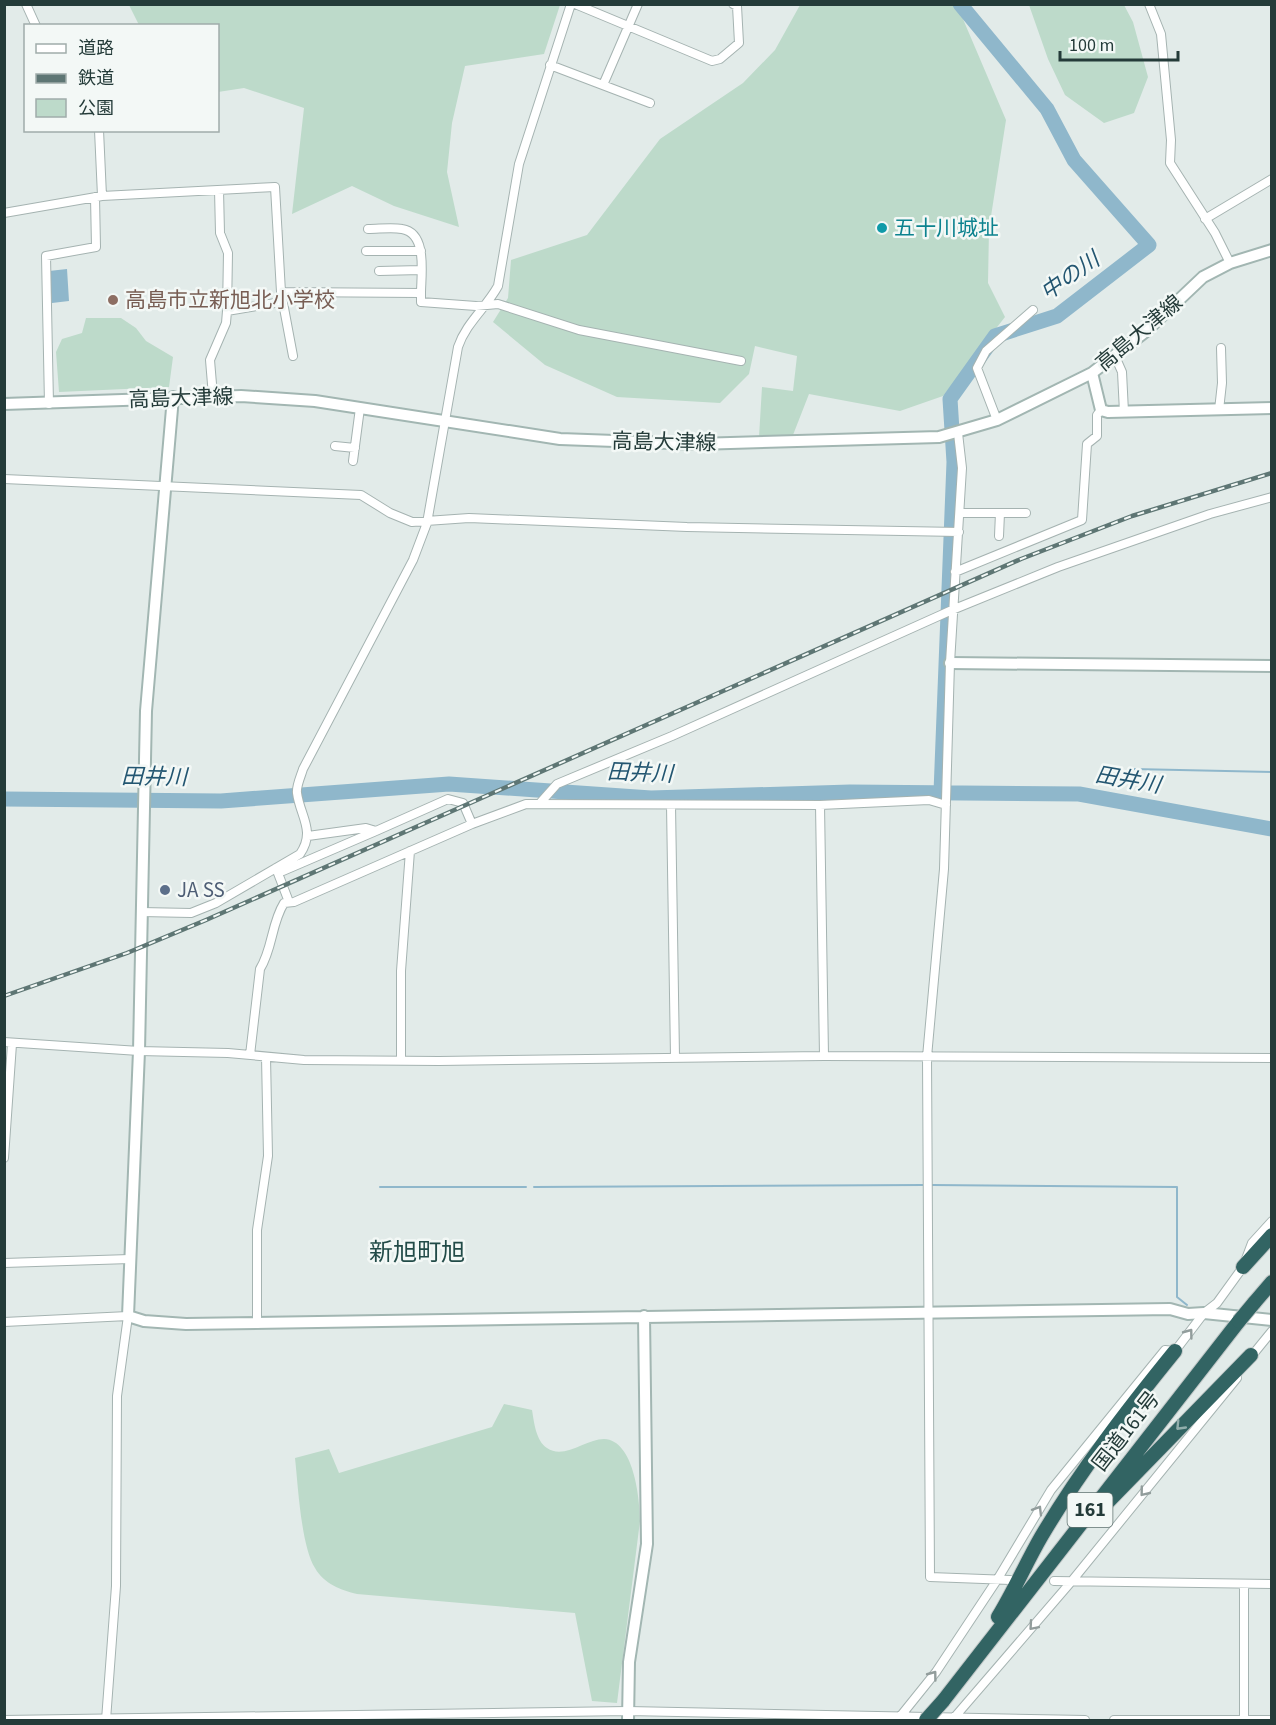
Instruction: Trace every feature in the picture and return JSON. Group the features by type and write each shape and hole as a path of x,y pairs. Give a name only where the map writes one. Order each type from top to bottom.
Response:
{"highway":[{"path":"1243,1267 1272,1235"},
{"name":"国道161号","path":"926,1720 1272,1282"},
{"path":"974,1661 1041,1537 1068,1495 1131,1405 1175,1351"},
{"path":"974,1661 1005,1629 1102,1507 1251,1355"}],"street":[{"path":"26,4 35,24"},
{"path":"141,912 190,913 216,903 300,854 309,836 297,792 313,746 413,560 427,523 464,331 488,303 498,286 519,164 550,65 573,4 712,61 720,59 739,43 737,6 732,4"},
{"path":"603,85 638,4"},
{"path":"1149,4 1161,34 1171,140 1170,163 1230,263"},
{"path":"550,65 650,104"},
{"path":"49,404 46,256 96,247 99,132"},
{"path":"1205,219 1272,179"},
{"path":"4,213 98,197 275,187 281,302 293,356"},
{"path":"213,396 210,360 226,323 227,310 228,253 220,233 219,190"},
{"path":"369,229 403,229 410,232 421,251 421,302 476,306 488,303 579,330 741,361"},
{"name":"高島大津線","path":"4,404 213,396 315,401 560,439 632,442 746,444 955,434 998,420 1092,373 1115,356 1203,277 1230,263 1272,250"},
{"path":"366,251 421,251"},
{"path":"379,271 421,270"},
{"path":"281,292 421,293"},
{"path":"227,310 281,302"},
{"path":"998,420 977,368 986,351 1033,310"},
{"path":"1219,410 1222,383 1221,348"},
{"path":"1115,356 1122,372 1124,412"},
{"path":"1092,373 1101,410"},
{"path":"106,1720 116,1586 117,1396 128,1316 139,1051 146,711 173,397"},
{"path":"353,461 360,408"},
{"path":"955,572 1082,520 1087,444 1097,436 1096,415 1101,410 1124,412 1272,408"},
{"path":"955,434 962,468 960,513 952,610 944,869 927,1057 930,1578 1010,1580"},
{"path":"335,446 355,448"},
{"path":"4,479 361,495 390,513 412,522 427,523 469,518 687,527 958,532"},
{"path":"543,800 554,787 952,610 1069,563 1210,514 1272,497"},
{"path":"960,513 1026,513"},
{"path":"999,536 1000,513"},
{"path":"950,663 1272,666"},
{"path":"276,868 283,871 448,800 463,802 472,824"},
{"path":"250,1055 260,969 268,959 275,917 284,903 289,903 472,824 526,804 543,800 671,805 820,805 929,800 946,805"},
{"path":"671,805 675,1057"},
{"path":"820,805 824,1056"},
{"path":"309,836 366,828 376,831"},
{"path":"401,1059 401,970 410,851"},
{"path":"276,868 289,903"},
{"path":"4,1158 8,1043 250,1055 304,1060 439,1061 824,1056 1272,1058"},
{"path":"257,1323 257,1230 268,1156 266,1057"},
{"path":"898,1719 936,1672 997,1580 1051,1490 1165,1350 1175,1351 1204,1312 1217,1303 1243,1267 1252,1243 1272,1221"},
{"path":"4,1263 130,1259"},
{"path":"4,1322 128,1316 144,1321 186,1324 1170,1309 1188,1314 1204,1312 1272,1320"},
{"path":"628,1716 628,1662 647,1544 644,1316"},
{"path":"953,1719 1071,1582 1244,1370 1251,1355 1272,1331"},
{"path":"1054,1581 1272,1584"},
{"path":"1244,1584 1244,1720"},
{"path":"4,1720 628,1716 1085,1720"},
{"path":"1114,1720 1272,1720"}],"green space":[{"path":"129,5 560,5 544,54 465,66 452,123 447,172 459,227 394,206 352,186 292,214 304,108 244,88 219,92 219,24 138,24"},
{"path":"800,5 957,5 1006,120 989,229 988,283 1005,317 943,396 900,411 809,394 793,435 759,437 762,387 793,391 797,356 755,346 749,374 720,403 617,397 545,365 493,322 508,298 511,260 587,235 660,139 743,83 775,50"},
{"path":"1029,5 1124,5 1133,22 1148,77 1134,113 1104,123 1065,95 1048,59"},
{"path":"86,318 121,318 136,328 146,341 173,357 169,387 59,392 56,352 62,339 82,333"},
{"path":"504,1404 532,1410 536,1431 540,1441 547,1448 561,1452 604,1439 614,1442 629,1460 637,1486 640,1521 617,1703 592,1701 575,1613 357,1594 328,1582 319,1574 310,1558 301,1515 295,1458 329,1449 339,1473 492,1427"}],"water":[{"path":"67,269 69,301 52,303 49,271"}],"waterway":[{"name":"中の川","path":"941,792 954,462 950,399 995,336 1057,316 1149,245 1074,160 1047,109 960,4"},
{"path":"1133,769 1272,772"},
{"name":"田井川","path":"4,799 221,801 449,784 651,798 850,792 1079,794 1272,829"},
{"path":"534,1187 924,1185"},
{"path":"932,1185 1177,1187 1177,1297 1187,1305"},
{"path":"380,1187 526,1187"},
{"path":"1228,1310 1240,1311"}],"railway":[{"path":"4,996 127,953 206,920 1021,559 1132,516 1272,473"}],"place":[{"name":"五十川城址","path":"882,228"},
{"name":"高島市立新旭北小学校","path":"113,300"},
{"name":"JA SS","path":"165,890"}],"district":[{"name":"新旭町旭","path":"417,1252"}]}
